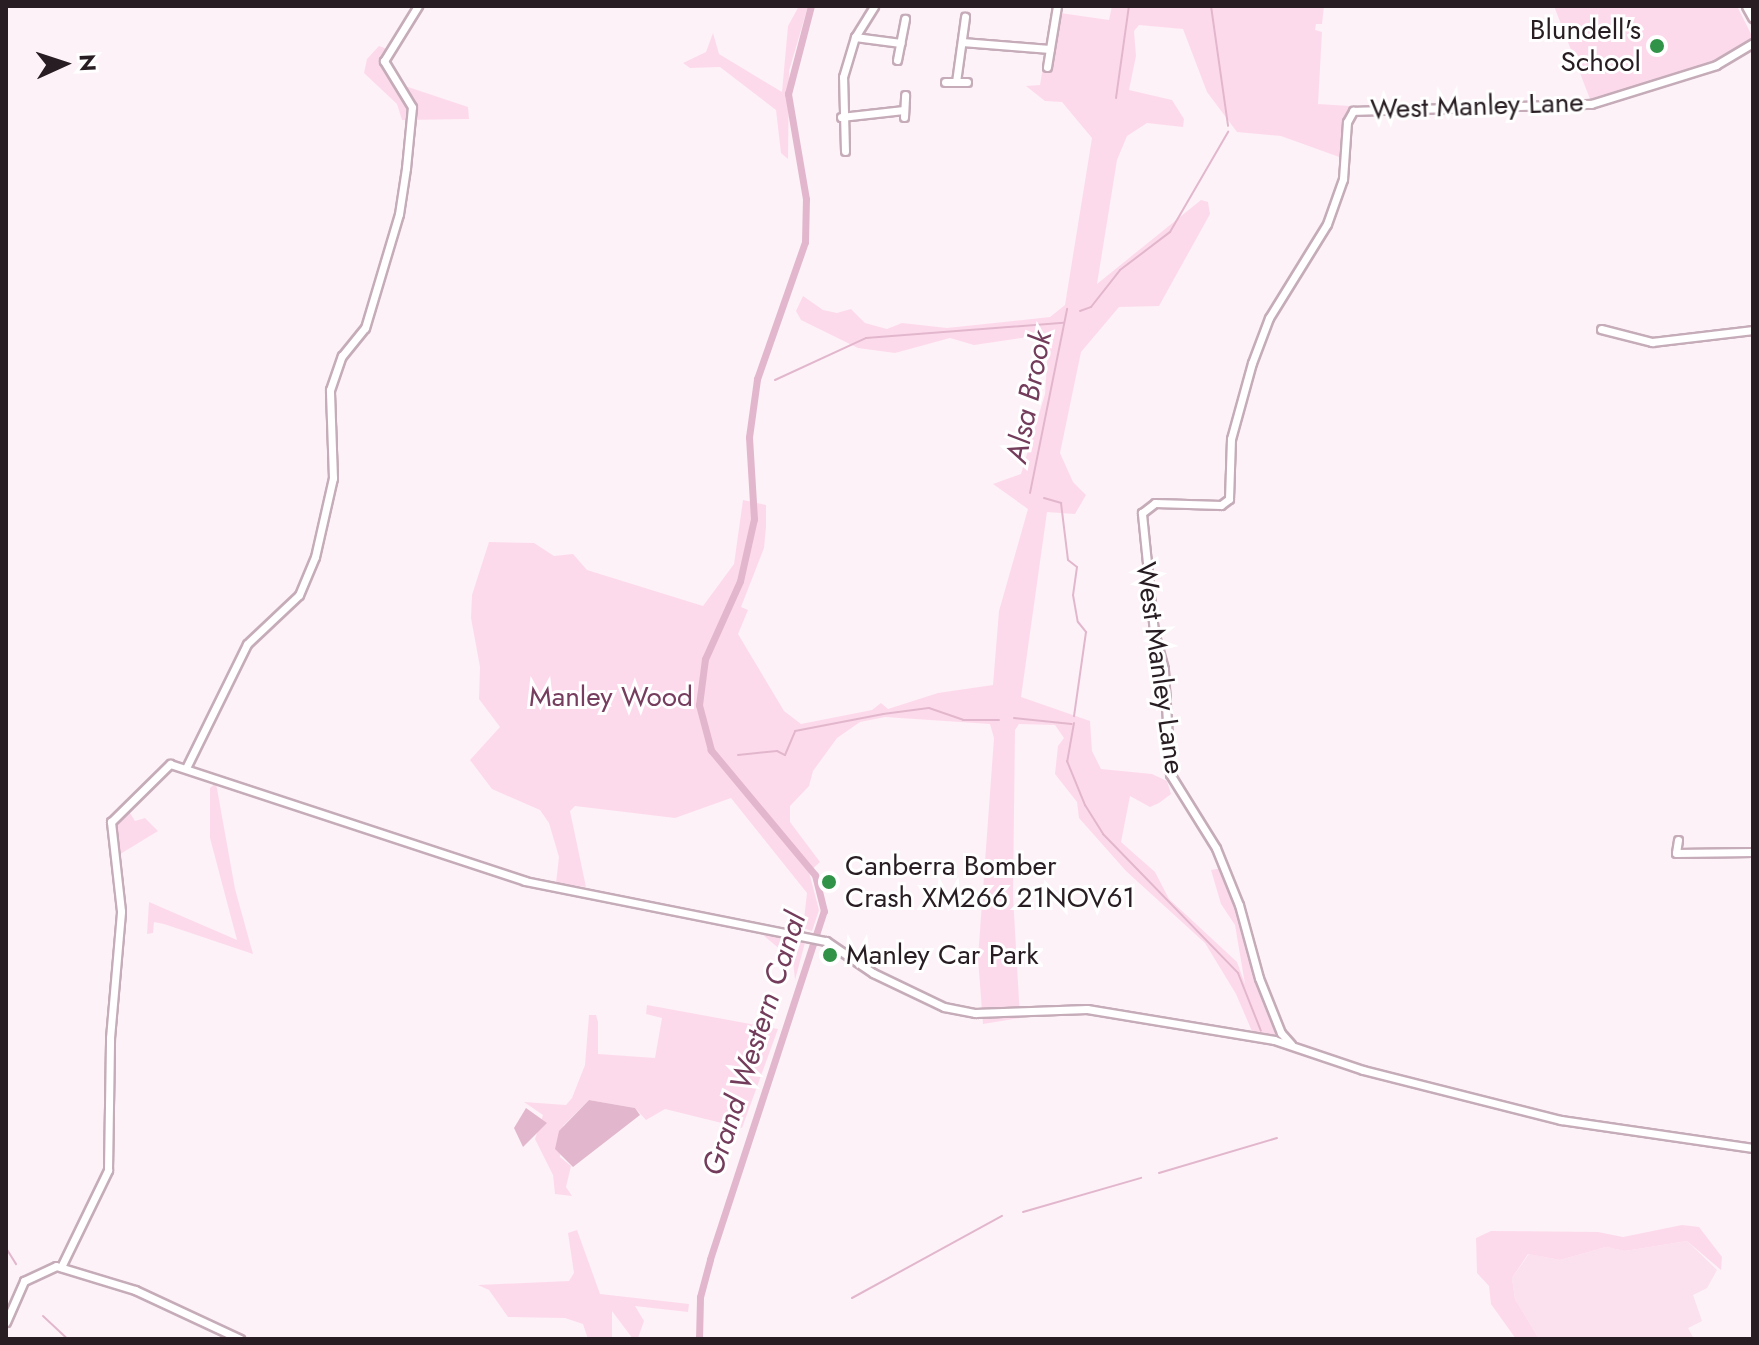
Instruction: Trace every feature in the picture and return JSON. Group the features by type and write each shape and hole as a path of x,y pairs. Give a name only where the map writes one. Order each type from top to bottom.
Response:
{"street":[{"path":"186,768 247,644 299,595 315,557 331,495 330,390 342,356 365,328 396,225 405,172 412,107 384,61 411,25 418,6"},
{"path":"845,151 841,117 843,77 855,37 874,6"},
{"path":"1047,67 1057,6"},
{"path":"1747,6 1753,17"},
{"path":"956,82 965,17"},
{"path":"897,60 905,19"},
{"path":"855,37 901,43"},
{"path":"962,42 1050,49"},
{"name":"West Manley Lane","path":"1291,1046 1281,1033 1216,848 1170,774 1164,669 1154,632 1142,513 1155,503 1221,505 1229,499 1231,439 1252,363 1269,318 1327,224 1343,179 1351,113 1591,104 1716,65 1753,43"},
{"path":"945,82 967,82"},
{"path":"841,117 904,113 905,95"},
{"path":"1601,329 1652,342 1753,330"},
{"path":"61,1267 108,1170 110,1038 121,911 111,822 163,766 186,768 525,881 826,941 907,992 944,1007 987,1013 1087,1009 1274,1040 1363,1070 1561,1120 1662,1139 1753,1148"},
{"path":"1678,840 1676,853 1753,852"},
{"path":"1274,1040 1281,1033"},
{"path":"6,1322 24,1281 40,1270 61,1267 135,1290 240,1339"}],"shaded area":[{"path":"589,1100 635,1108 640,1115 573,1167 555,1149 559,1131"},
{"path":"526,1108 547,1123 523,1147 514,1128"},
{"path":"1687,1241 1717,1270 1707,1288 1693,1295 1702,1321 1688,1328 1694,1339 1539,1339 1515,1299 1512,1278 1529,1254 1560,1260 1606,1247 1625,1251"}],"green space":[{"path":"799,6 808,6 789,71 788,159 781,153 776,110 720,67 690,68 683,63 706,52 713,33 719,54 782,92 788,26"},
{"name":"Manley Wood","path":"1112,6 1324,6 1322,24 1316,24 1315,30 1322,32 1318,104 1350,106 1342,158 1281,136 1237,132 1207,92 1183,29 1139,25 1134,31 1136,56 1129,90 1172,100 1184,119 1183,127 1147,123 1127,136 1117,160 1097,284 1201,200 1208,202 1210,214 1159,306 1119,307 1081,352 1060,453 1073,482 1086,495 1075,514 1047,512 1021,697 1090,721 1092,751 1101,769 1152,774 1167,781 1171,794 1150,807 1130,796 1121,842 1155,872 1169,899 1237,962 1245,984 1235,925 1221,904 1211,870 1222,868 1276,1030 1274,1037 1254,1036 1236,994 1205,943 1126,871 1079,818 1077,802 1055,774 1058,746 1064,738 1055,725 1019,724 1015,730 1013,896 1020,1018 983,1024 978,958 994,738 990,724 885,717 860,722 837,738 813,771 809,786 790,806 790,822 820,862 809,872 819,910 812,931 803,928 807,893 731,798 675,818 575,806 570,811 586,887 556,883 559,857 549,823 540,810 492,789 470,760 500,727 479,699 480,667 471,618 472,595 489,542 534,543 554,556 573,554 587,570 703,606 734,564 743,500 766,505 766,527 764,548 741,607 748,610 738,634 784,711 801,724 872,710 881,703 888,709 938,693 993,685 999,611 1028,509 993,484 1021,474 1045,394 1049,334 974,345 950,338 895,353 858,348 801,320 796,311 803,296 823,310 837,313 851,309 865,323 887,329 902,323 947,328 1050,317 1065,305 1092,138 1062,102 1045,101 1026,86 1040,85 1043,67 1052,68 1060,13 1109,20"},
{"name":"Blundell's School","path":"1554,6 1737,6 1753,38 1713,64 1590,99"},
{"path":"379,46 395,52 389,62 402,85 468,107 469,119 402,120 397,104 364,73 367,59"},
{"path":"216,783 235,889 253,954 154,922 153,933 147,934 149,902 237,940 210,838 210,788"},
{"path":"128,810 135,821 145,818 158,831 117,856 114,821"},
{"path":"763,935 806,939 795,980 793,960"},
{"path":"647,1005 778,1029 742,1128 665,1109 646,1120 635,1108 589,1100 563,1126 560,1157 571,1166 566,1187 572,1196 555,1194 553,1175 535,1139 543,1115 524,1102 566,1105 572,1098 585,1065 589,1015 596,1015 598,1022 598,1054 655,1058 662,1018 646,1014"},
{"path":"1682,1225 1699,1227 1722,1257 1721,1270 1687,1241 1625,1251 1606,1247 1560,1260 1528,1254 1512,1278 1515,1299 1539,1339 1516,1339 1491,1304 1489,1286 1477,1273 1476,1238 1491,1231 1598,1232 1623,1237"},
{"path":"577,1230 600,1294 689,1304 688,1312 635,1306 644,1321 638,1338 633,1339 612,1311 612,1339 588,1339 583,1324 565,1318 508,1317 489,1290 478,1285 569,1281 574,1273 568,1233"}],"waterway":[{"name":"Grand Western Canal","path":"699,1339 700,1297 710,1259 824,911 815,875 711,750 699,705 705,659 740,581 754,519 749,437 757,379 805,242 806,199 788,94 811,6"},
{"path":"1116,98 1129,6"},
{"name":"Alsa Brook","path":"1211,6 1228,126"},
{"name":"Alsa Brook","path":"1080,311 1091,307 1120,270 1170,232 1228,132"},
{"name":"Alsa Brook","path":"1030,493 1067,309"},
{"path":"775,380 866,338 1063,323"},
{"name":"Alsa Brook","path":"1044,498 1061,503 1068,560 1077,567 1073,595 1078,622 1086,632 1074,716"},
{"path":"738,755 777,751 785,755 795,731 883,714 929,708 963,720 999,720"},
{"path":"1014,718 1072,724"},
{"name":"Alsa Brook","path":"1074,723 1067,761 1085,805 1103,834 1238,973 1261,1031"},
{"path":"1159,1173 1277,1138"},
{"path":"1023,1212 1141,1178"},
{"path":"852,1298 1002,1216"},
{"path":"6,1248 16,1264"},
{"path":"43,1316 68,1339"}],"place":[{"name":"Blundell's School","path":"1657,46"},
{"name":"Canberra Bomber Crash XM266 21NOV61","path":"829,882"},
{"name":"Manley Car Park","path":"830,955"}]}
